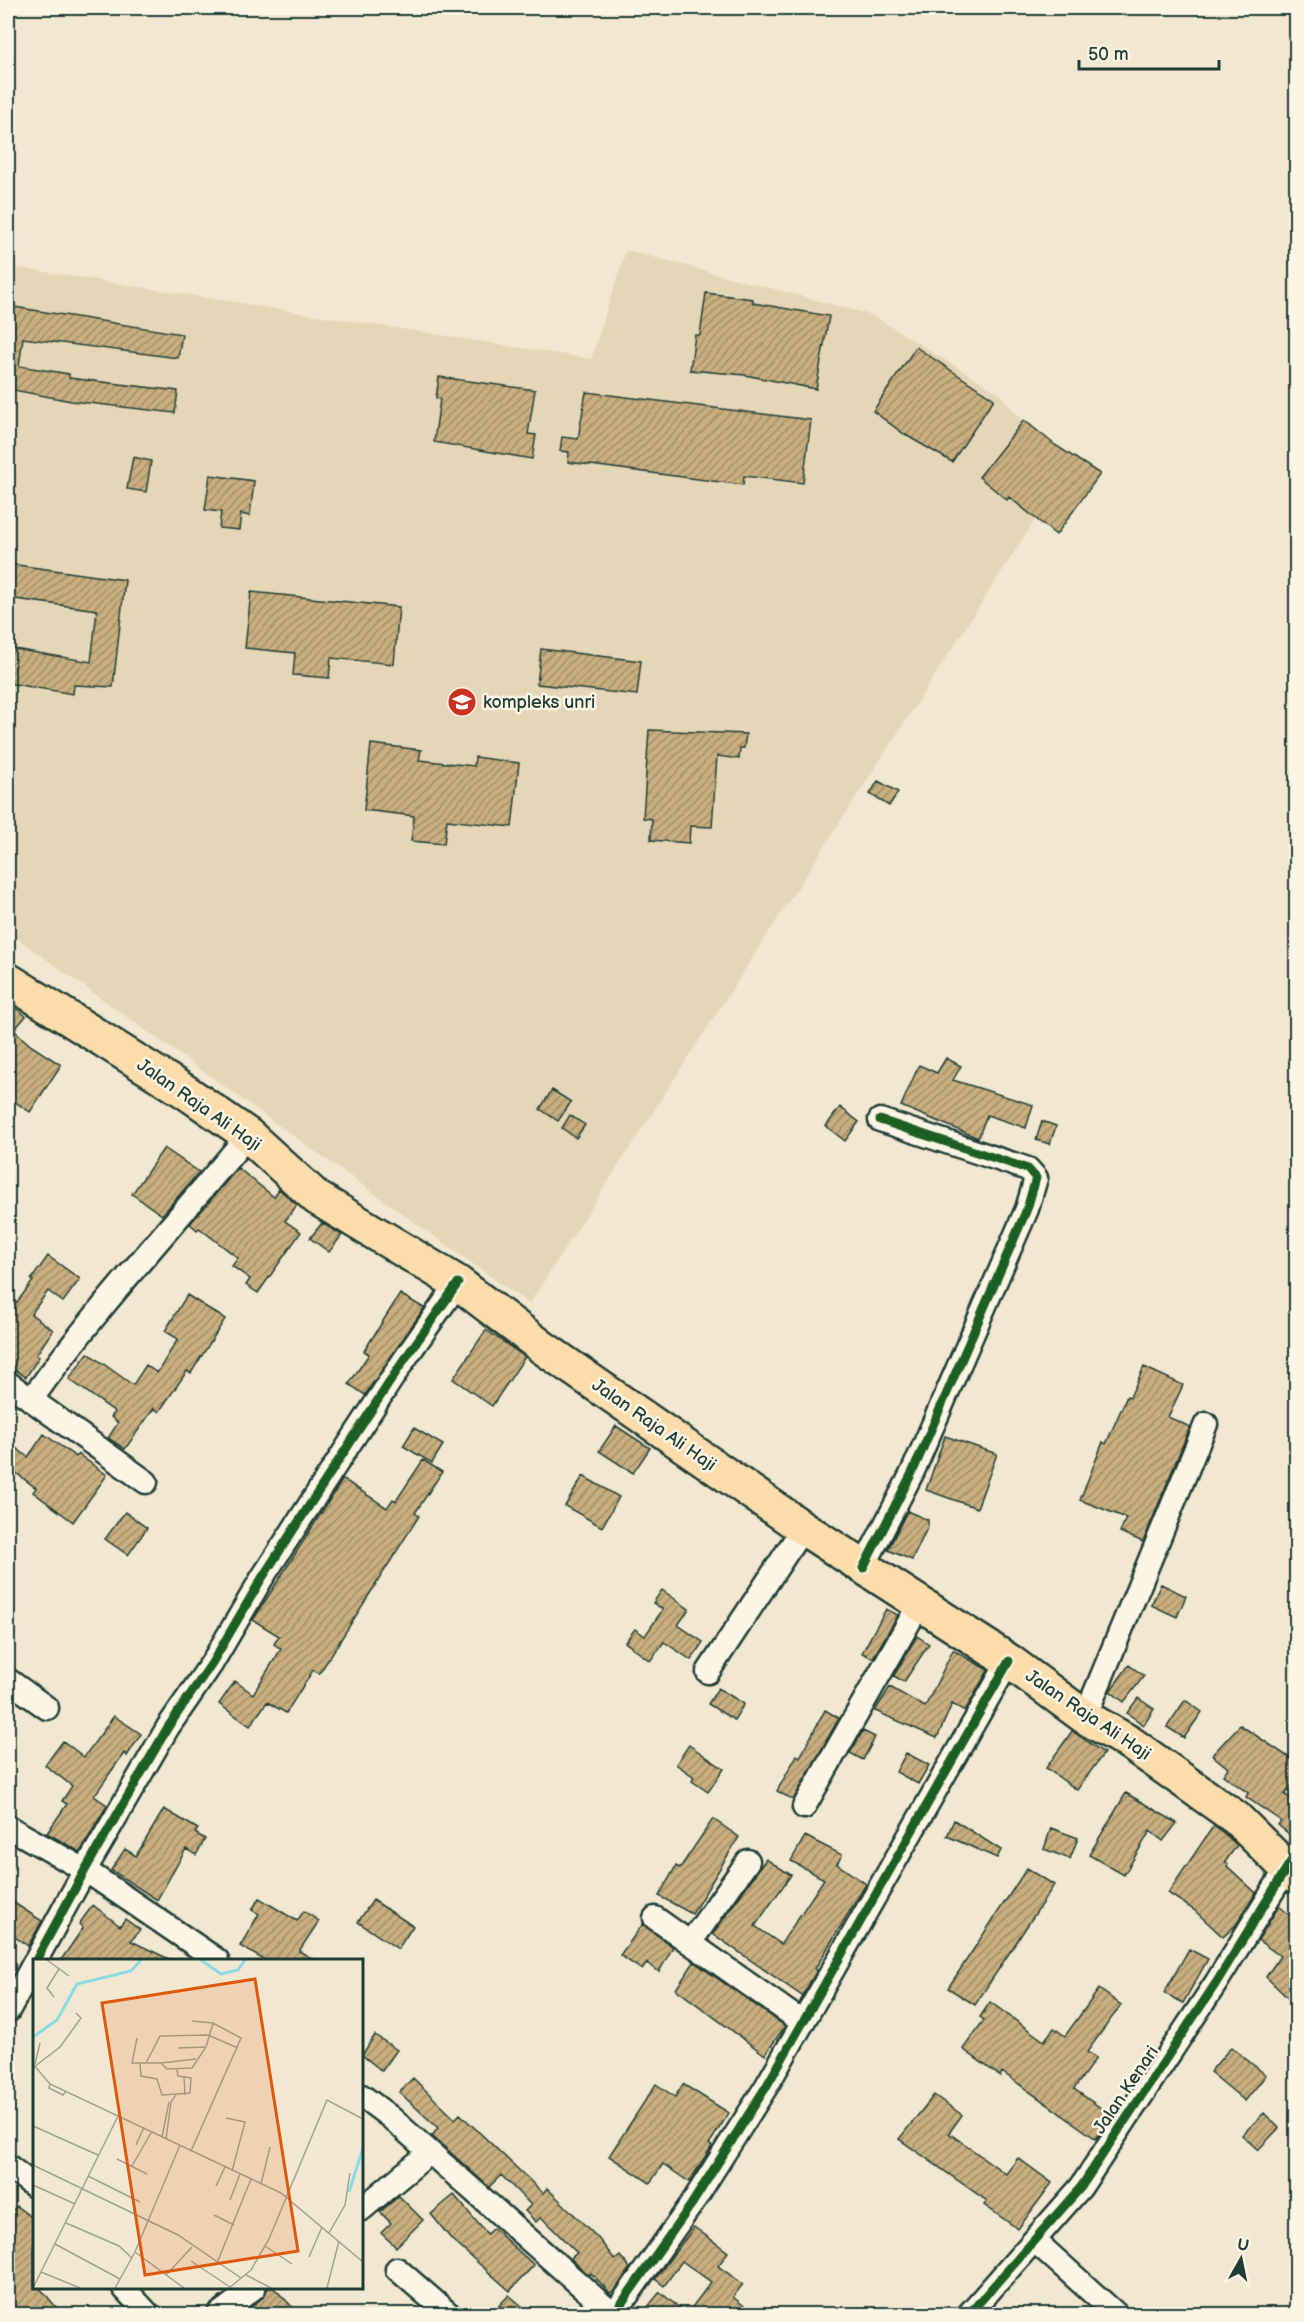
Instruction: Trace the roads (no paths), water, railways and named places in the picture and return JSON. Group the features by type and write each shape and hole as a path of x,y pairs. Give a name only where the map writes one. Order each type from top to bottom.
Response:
{"main road":[{"name":"Jalan Raja Ali Haji","path":"8,980 186,1092 248,1135 317,1198 458,1283 542,1347 803,1528 1009,1661 1085,1717 1130,1743 1236,1818 1294,1866"}],"street":[{"path":"863,1568 913,1471 942,1407 1027,1209 1036,1178 1028,1169 880,1120"},
{"path":"31,1400 68,1346 248,1135"},
{"path":"37,1959 168,1727 212,1664 262,1578 404,1360 458,1283"},
{"path":"8,1383 146,1482"},
{"path":"1085,1717 1206,1424"},
{"path":"708,1672 803,1528"},
{"path":"804,1807 920,1603"},
{"path":"363,2097 390,2117 614,2314 691,2205 766,2087 1009,1661"},
{"path":"8,1680 47,1708"},
{"path":"8,1827 85,1870 216,1959"},
{"path":"690,1943 748,1862"},
{"name":"Jalan Kenari","path":"969,2314 1081,2187 1294,1866"},
{"path":"654,1918 802,2022"},
{"path":"8,2011 33,1966"},
{"path":"363,2208 429,2153"},
{"path":"8,2166 33,2185"},
{"path":"1035,2241 1116,2314"},
{"path":"398,2269 449,2314"},
{"path":"125,2289 148,2314"},
{"path":"219,2314 253,2289"}],"place":[{"name":"kompleks unri","path":"462,702"}]}
